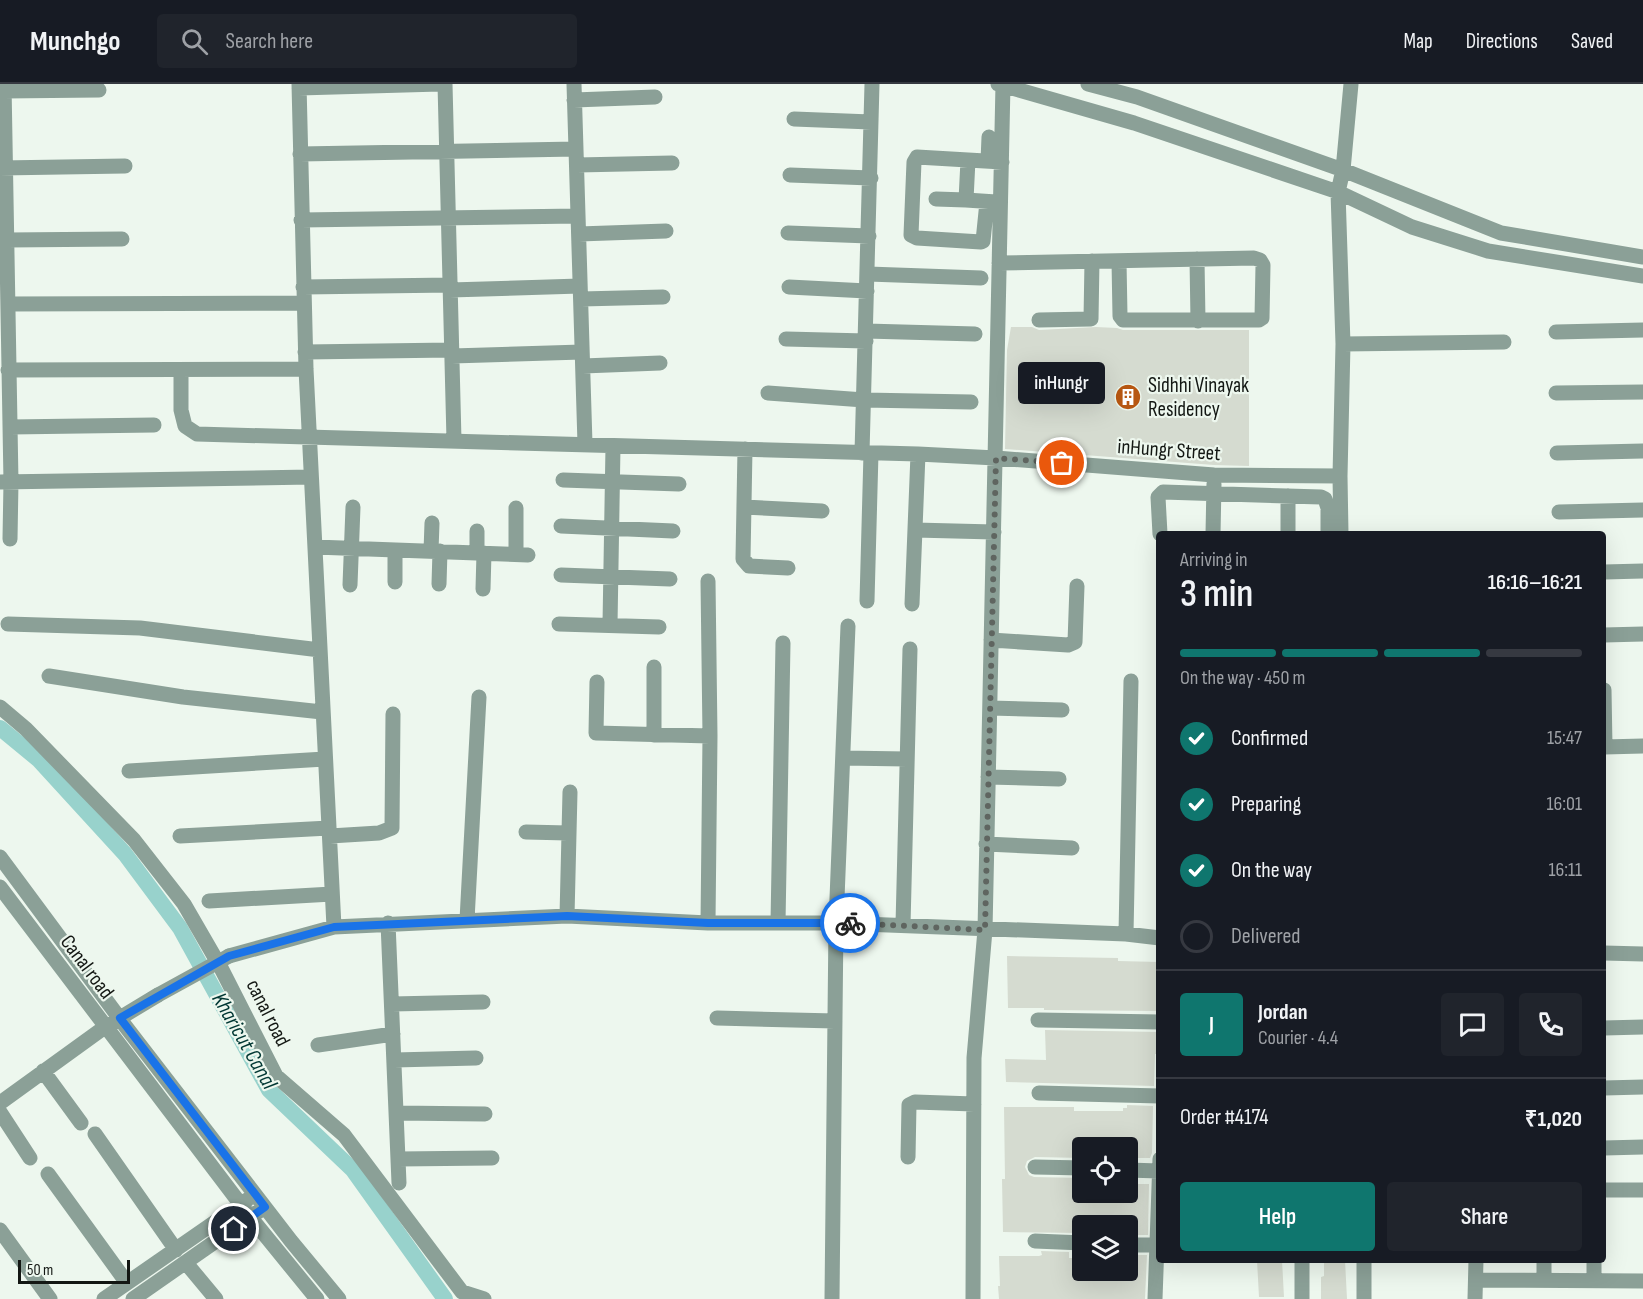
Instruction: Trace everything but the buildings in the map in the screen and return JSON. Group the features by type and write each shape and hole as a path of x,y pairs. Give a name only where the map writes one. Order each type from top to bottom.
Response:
{"street":[{"path":"334,927 305,352 299,86 440,84"},
{"path":"445,84 454,440"},
{"path":"574,84 585,444"},
{"path":"867,601 864,400 872,84"},
{"path":"973,1299 974,1058 985,930 999,263 994,202 1001,84 1134,123 1338,192 1412,227 1488,250 1643,276"},
{"path":"1089,84 1137,91 1501,233 1643,257"},
{"path":"1341,531 1342,344 1338,192 1343,170 1351,84"},
{"path":"7,536 3,95 99,90"},
{"path":"574,100 655,97"},
{"path":"794,119 871,122"},
{"path":"989,137 995,161"},
{"path":"300,154 576,149"},
{"path":"994,202 981,242 917,238 911,235 915,159 920,156 995,161"},
{"path":"966,200 968,160"},
{"path":"577,165 672,163"},
{"path":"3,168 125,166"},
{"path":"790,175 871,178"},
{"path":"936,199 994,202"},
{"path":"301,220 578,216"},
{"path":"579,234 666,231"},
{"path":"788,233 869,236"},
{"path":"5,237 122,239"},
{"path":"999,263 1254,258 1260,260 1263,266 1262,318 1259,320 1126,321 1121,319 1119,261"},
{"path":"1197,259 1198,321"},
{"path":"1039,320 1091,319 1092,261"},
{"path":"868,274 981,278"},
{"path":"303,287 451,287 663,297"},
{"path":"789,287 867,291"},
{"path":"5,298 303,303"},
{"path":"1556,332 1643,330"},
{"path":"786,339 975,334"},
{"path":"1342,344 1504,342"},
{"path":"305,352 451,353 660,363"},
{"path":"6,363 181,370 306,369"},
{"name":"inHungr Street","path":"181,370 181,410 185,426 197,434 918,454 1214,475 1340,477"},
{"path":"1556,393 1643,392"},
{"path":"768,393 864,400 971,402"},
{"path":"7,429 154,425"},
{"path":"609,625 612,446"},
{"path":"745,449 743,559 749,566 788,568"},
{"path":"1557,453 1643,451"},
{"path":"912,604 918,454"},
{"path":"1213,531 1214,475"},
{"path":"6,482 311,477"},
{"path":"563,480 679,484"},
{"path":"1160,531 1158,497 1160,492 1325,499 1328,508 1328,531"},
{"path":"1288,496 1288,531"},
{"path":"350,585 353,507"},
{"path":"744,507 822,511"},
{"path":"315,547 522,554 516,508"},
{"path":"1559,512 1643,510"},
{"path":"432,523 439,584"},
{"path":"561,526 673,531"},
{"path":"915,530 994,532"},
{"path":"477,531 483,589"},
{"path":"395,550 395,582"},
{"path":"1606,572 1643,571"},
{"path":"561,575 670,579"},
{"path":"708,581 710,736 708,923"},
{"path":"992,640 1068,645 1075,642 1077,586"},
{"path":"8,624 140,628 320,650"},
{"path":"560,624 658,627"},
{"path":"832,1299 836,923 848,626"},
{"path":"1606,635 1643,634"},
{"path":"778,922 783,643"},
{"path":"903,925 910,650"},
{"path":"654,667 654,735"},
{"path":"49,675 183,697 322,712"},
{"path":"1125,934 1131,681"},
{"path":"597,682 596,733 710,736"},
{"path":"467,920 478,697"},
{"name":"canal road","path":"0,707 26,729 134,840 184,904 221,968 276,1076 344,1135 462,1292 484,1299"},
{"path":"990,708 1062,710"},
{"path":"180,836 379,833 392,828 393,714"},
{"path":"1606,747 1643,746"},
{"path":"843,758 907,759"},
{"path":"129,771 325,759"},
{"path":"988,777 1059,779"},
{"path":"567,916 570,792"},
{"path":"526,832 568,833"},
{"path":"986,844 1072,848"},
{"path":"0,857 120,1018 265,1207 339,1299"},
{"name":"Canal road","path":"0,887 251,1218 317,1299"},
{"path":"209,901 332,894"},
{"path":"0,1103 105,1027 229,956 334,927 567,916 708,923 903,925 1125,934 1156,938"},
{"path":"388,923 399,1183"},
{"path":"1606,953 1643,954"},
{"path":"392,1004 483,1002"},
{"path":"717,1018 835,1020"},
{"path":"1038,1020 1156,1022"},
{"path":"1606,1028 1643,1027"},
{"path":"318,1045 393,1034"},
{"path":"394,1060 476,1058"},
{"path":"43,1071 81,1123"},
{"path":"1606,1088 1643,1087"},
{"path":"1039,1092 1156,1096"},
{"path":"908,1156 909,1105 915,1102 974,1104"},
{"path":"0,1112 30,1158"},
{"path":"396,1113 485,1113"},
{"path":"96,1134 176,1250"},
{"path":"1606,1148 1643,1147"},
{"path":"398,1159 492,1158"},
{"path":"1035,1167 1072,1168"},
{"path":"1138,1170 1156,1171"},
{"path":"48,1174 127,1283"},
{"path":"1606,1190 1643,1190"},
{"path":"104,1299 255,1194"},
{"path":"133,1299 265,1207"},
{"path":"0,1230 50,1299"},
{"path":"1035,1241 1072,1243"},
{"path":"1138,1245 1156,1245"},
{"path":"186,1263 216,1299"},
{"path":"1155,1299 1156,1263"},
{"path":"1302,1263 1302,1299"},
{"path":"1364,1263 1364,1299"},
{"path":"1475,1299 1476,1263"},
{"path":"1544,1263 1544,1280"},
{"path":"1594,1263 1594,1280"},
{"path":"1476,1280 1643,1281"}],"waterway":[{"name":"Kharicut Canal","path":"0,728 39,760 125,854 180,928 269,1090 353,1170 445,1299"}],"way so far":[{"path":"850,923 985,930 996,458 1062,463"}],"place":[{"name":"Sidhhi Vinayak Residency","path":"1128,397"},
{"name":"inHungr","path":"1062,463"}],"route":[{"path":"234,1229 265,1207 120,1018 229,956 334,927 388,923 567,916 708,923 850,923"}]}
